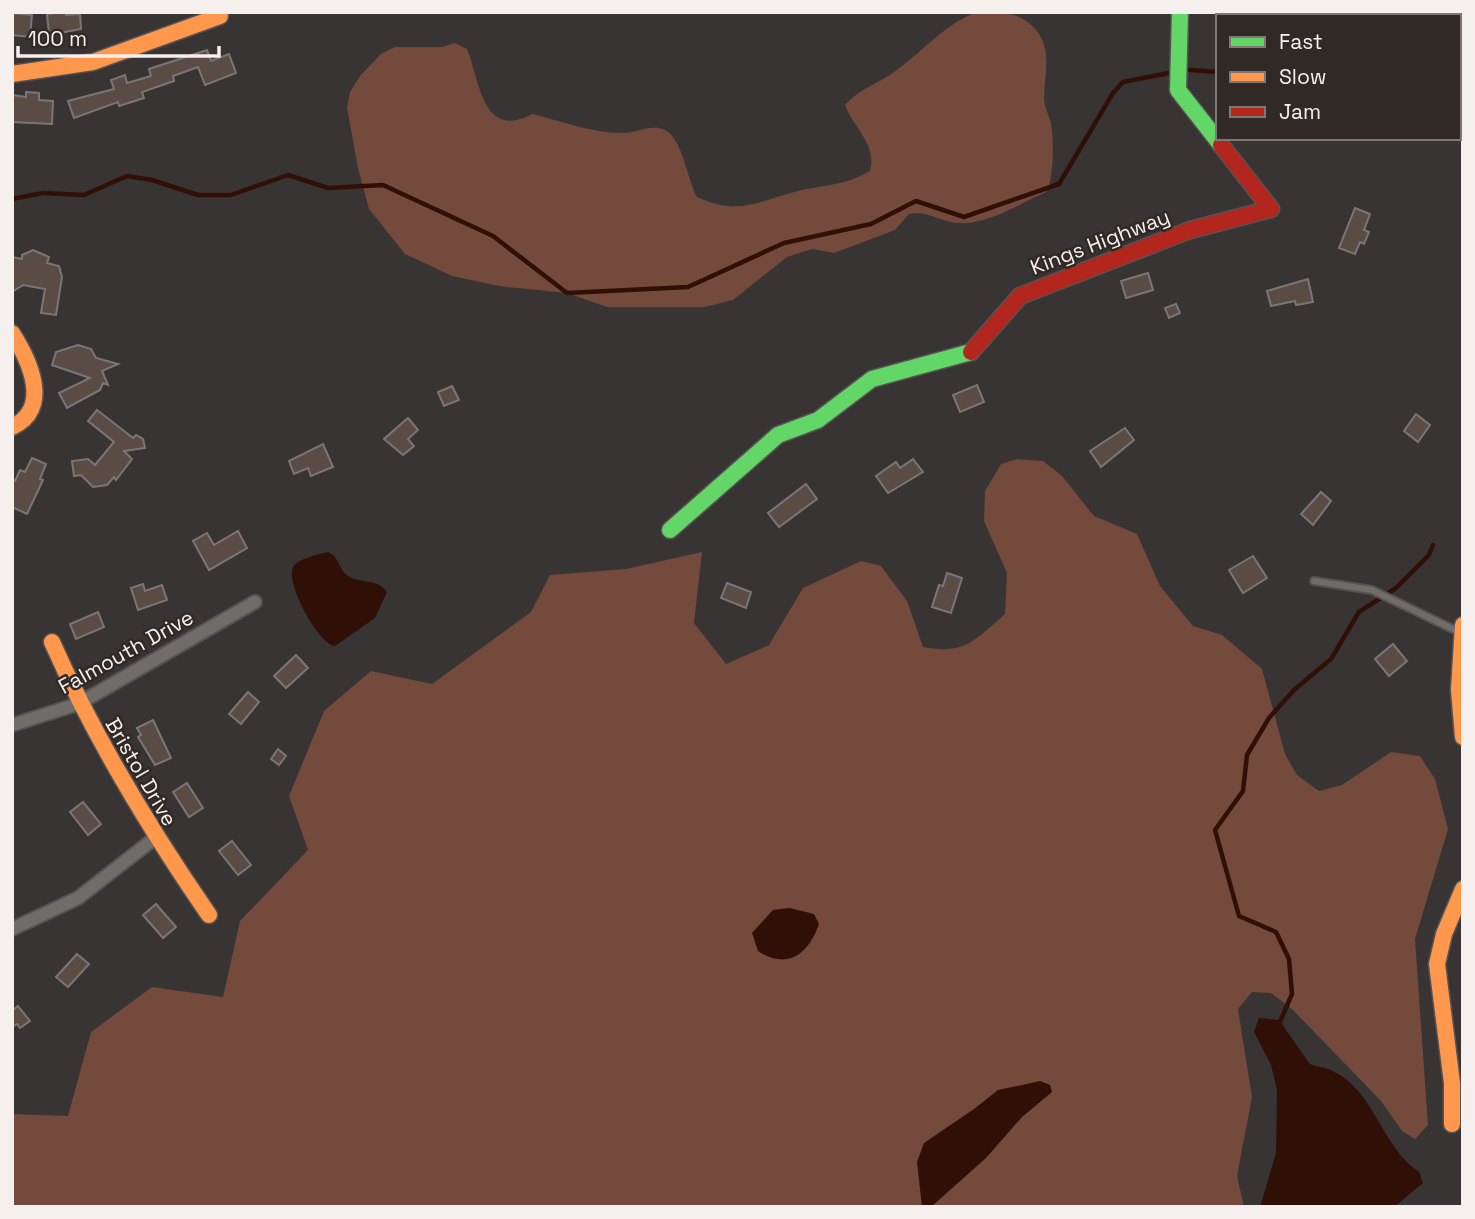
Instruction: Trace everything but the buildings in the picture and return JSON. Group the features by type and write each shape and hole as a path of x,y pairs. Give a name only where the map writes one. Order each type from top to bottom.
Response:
{"street":[{"name":"Kings Highway","path":"1180,12 1178,90 1216,139"},
{"path":"12,74 93,62 220,16"},
{"name":"Kings Highway","path":"670,530 778,435 818,420 872,379 971,353 1020,296 1190,230 1271,209 1217,140"},
{"path":"12,333 26,354 34,381 34,408 22,424 12,427"},
{"name":"Falmouth Drive","path":"12,725 78,704 255,602"},
{"path":"1462,629 1459,690 1463,737"},
{"name":"Bristol Drive","path":"52,642 78,704 155,838 209,915"},
{"path":"12,929 78,898 155,838"},
{"path":"1452,1124 1452,1083 1437,964 1444,934 1463,889"}],"lane":[{"path":"1314,581 1372,590 1462,629"}],"shaded area":[{"path":"977,12 1017,16 1030,24 1041,38 1046,54 1044,101 1053,138 1052,170 1046,192 980,221 957,223 922,213 909,214 895,230 834,253 812,249 787,257 733,300 705,307 607,307 567,293 499,286 452,276 405,254 369,209 347,108 350,92 360,76 381,54 395,47 442,47 455,43 467,49 486,103 493,113 503,120 515,120 532,114 610,132 662,129 677,143 697,197 712,203 738,206 845,181 870,171 868,145 845,105 850,99 894,72 955,23"},
{"path":"1017,459 1043,461 1062,476 1094,516 1137,534 1160,586 1193,626 1222,635 1262,669 1285,754 1297,775 1319,791 1342,785 1391,752 1420,756 1435,779 1448,829 1415,939 1428,1125 1415,1139 1402,1131 1381,1101 1292,1009 1271,993 1252,992 1238,1009 1252,1097 1237,1176 1244,1207 12,1207 12,1114 68,1116 91,1032 152,987 223,997 240,921 308,850 289,796 324,711 371,671 432,684 531,612 550,575 626,569 702,552 694,623 726,664 769,645 803,588 861,561 881,566 907,601 923,647 959,647 977,638 1005,614 1007,573 984,521 985,491 1001,464"},
{"path":"328,552 346,574 379,585 387,592 375,618 335,646 328,643 305,612 292,575 295,564"},
{"path":"790,908 814,914 819,924 803,951 787,959 768,957 758,951 752,933 773,910"},
{"path":"1259,1018 1279,1020 1310,1064 1331,1070 1346,1079 1358,1091 1395,1148 1419,1172 1423,1183 1394,1207 1260,1207 1276,1153 1277,1090 1271,1065 1254,1032"},
{"path":"1040,1081 1050,1085 1052,1092 1022,1117 986,1158 931,1207 922,1207 917,1162 924,1143 998,1090"}],"waterway":[{"path":"1190,70 1216,72"},
{"path":"12,199 43,193 84,195 127,176 152,180 198,195 231,195 288,175 328,188 383,185 493,236 567,293 688,287 784,243 871,224 916,201 964,217 1059,184 1113,93 1123,82 1169,73"},
{"path":"1279,1024 1292,994 1289,959 1276,932 1239,916 1215,830 1243,791 1247,755 1269,718 1294,690 1331,659 1359,612 1396,588 1429,555 1433,545"}],"traffic: fast":[{"path":"1180,12 1178,90 1216,139"},
{"path":"1217,140 1221,145"},
{"path":"670,530 778,435 818,420 872,379 971,352"}],"traffic: slow":[{"path":"12,74 93,62 220,16"},
{"path":"12,333 25,357 34,384 31,409 24,419 12,427"},
{"path":"1463,625 1459,690 1463,737"},
{"path":"52,642 86,713 124,782 209,915"},
{"path":"1452,1124 1452,1083 1437,964 1444,934 1463,889"}],"traffic: jam":[{"path":"971,352 1020,296 1190,230 1271,209 1221,145"}]}
